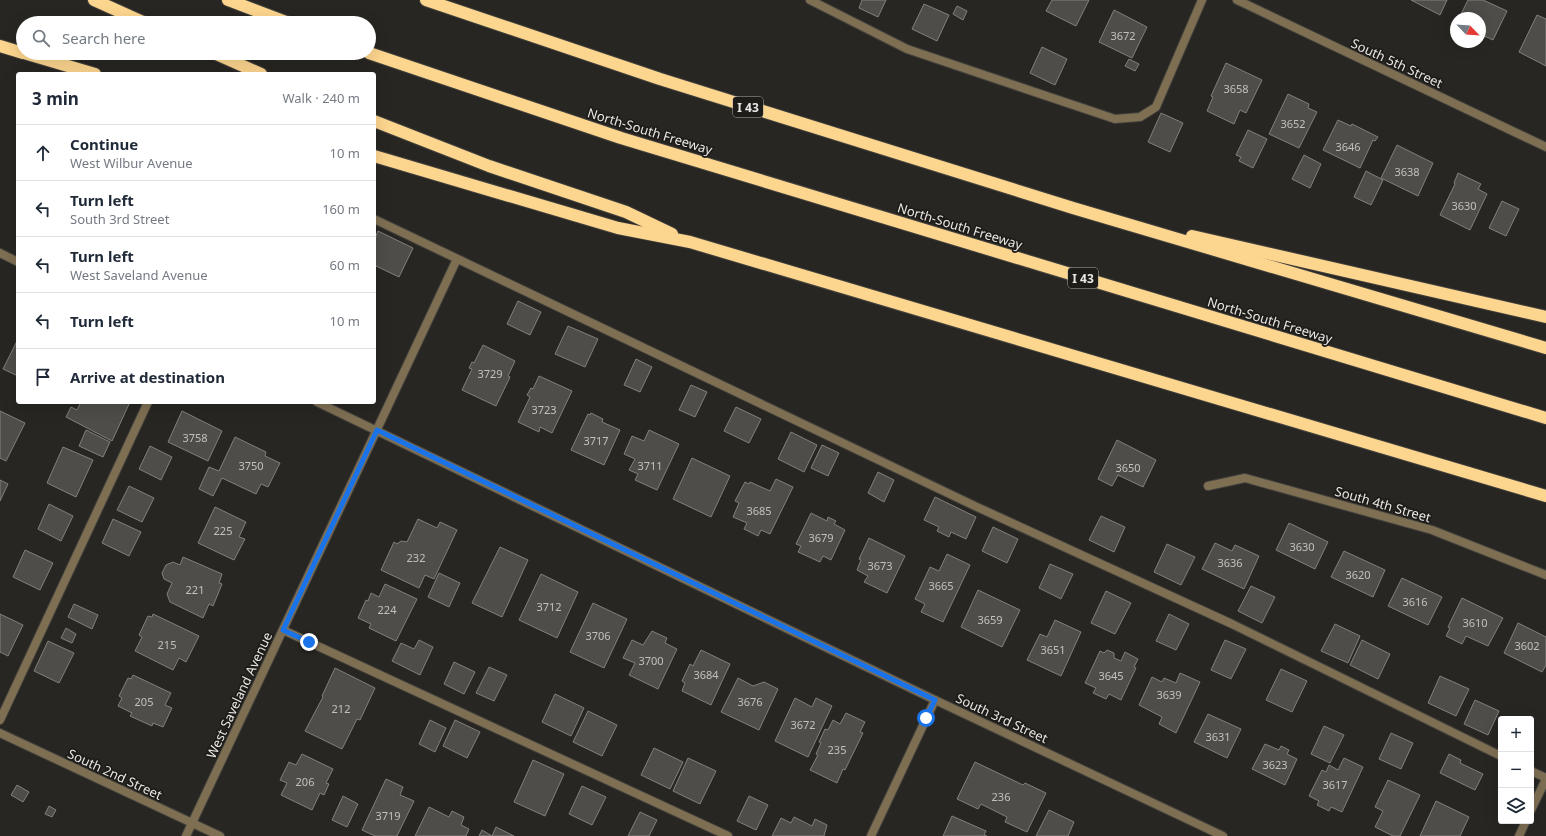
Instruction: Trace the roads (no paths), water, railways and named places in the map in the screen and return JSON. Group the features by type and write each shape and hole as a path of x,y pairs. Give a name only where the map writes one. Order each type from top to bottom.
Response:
{"highway":[{"path":"94,0 129,16"},
{"path":"228,0 270,16"},
{"name":"I 43","path":"426,0 660,79 1072,208 1546,348"},
{"path":"0,46 16,51"},
{"name":"North-South Freeway","path":"376,55 621,138 1546,418"},
{"path":"47,60 88,72"},
{"path":"230,60 257,72"},
{"path":"376,122 489,166 626,212 690,242"},
{"path":"376,157 618,228 690,242 1546,496"},
{"path":"1072,208 1546,317"}],"street":[{"path":"810,0 907,49 1115,119 1140,117 1156,107 1202,0"},
{"name":"South 5th Street","path":"1238,0 1546,147"},
{"path":"376,220 977,507 1232,624 1498,755"},
{"path":"0,253 16,261"},
{"name":"West Saveland Avenue","path":"186,836 457,259"},
{"path":"0,720 147,404"},
{"name":"South 3rd Street","path":"321,404 935,700 1223,836"},
{"name":"South 4th Street","path":"1208,486 1245,478 1432,530 1546,574"},
{"path":"283,630 728,836"},
{"path":"871,836 935,700"},
{"name":"South 2nd Street","path":"0,733 220,836"},
{"path":"1534,772 1546,778 1534,804"},
{"path":"1519,836 1525,824"}]}
